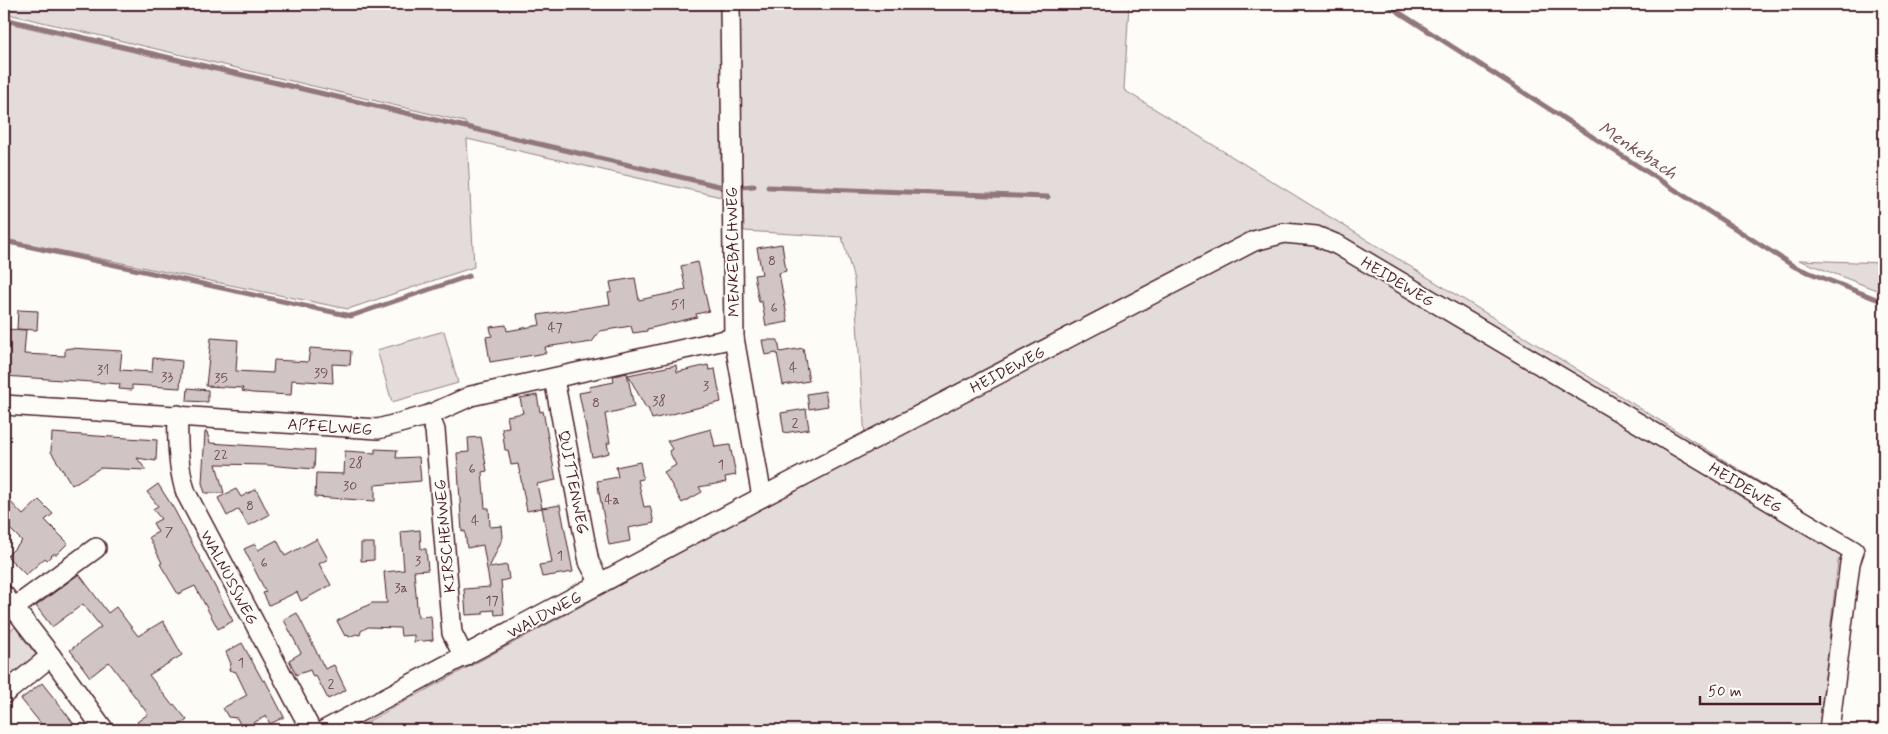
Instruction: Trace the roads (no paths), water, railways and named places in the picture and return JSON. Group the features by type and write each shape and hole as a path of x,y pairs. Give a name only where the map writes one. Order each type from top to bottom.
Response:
{"street":[{"name":"MENKEBACHWEG","path":"730,4 734,338 762,497"},
{"name":"HEIDEWEG","path":"762,497 1254,240 1284,233 1316,236 1338,245 1854,551 1850,563 1829,730"},
{"name":"APFELWEG","path":"4,405 378,429 429,415 471,396 734,338"},
{"name":"QUITTENWEG","path":"554,379 589,562 600,583"},
{"name":"KIRSCHENWEG","path":"429,415 435,430 452,633 464,657"},
{"name":"WALNUSSWEG","path":"178,416 177,439 186,493 311,730"},
{"name":"WALDWEG","path":"326,730 762,497"},
{"path":"96,548 9,602 52,656 104,730"},
{"path":"4,694 52,656"}],"waterway":[{"name":"Menkebach","path":"1386,4 1795,267 1884,302"},
{"path":"4,19 723,187"},
{"path":"741,189 741,187 754,186"},
{"path":"768,187 1048,197"},
{"path":"4,241 351,316 469,276"}]}
